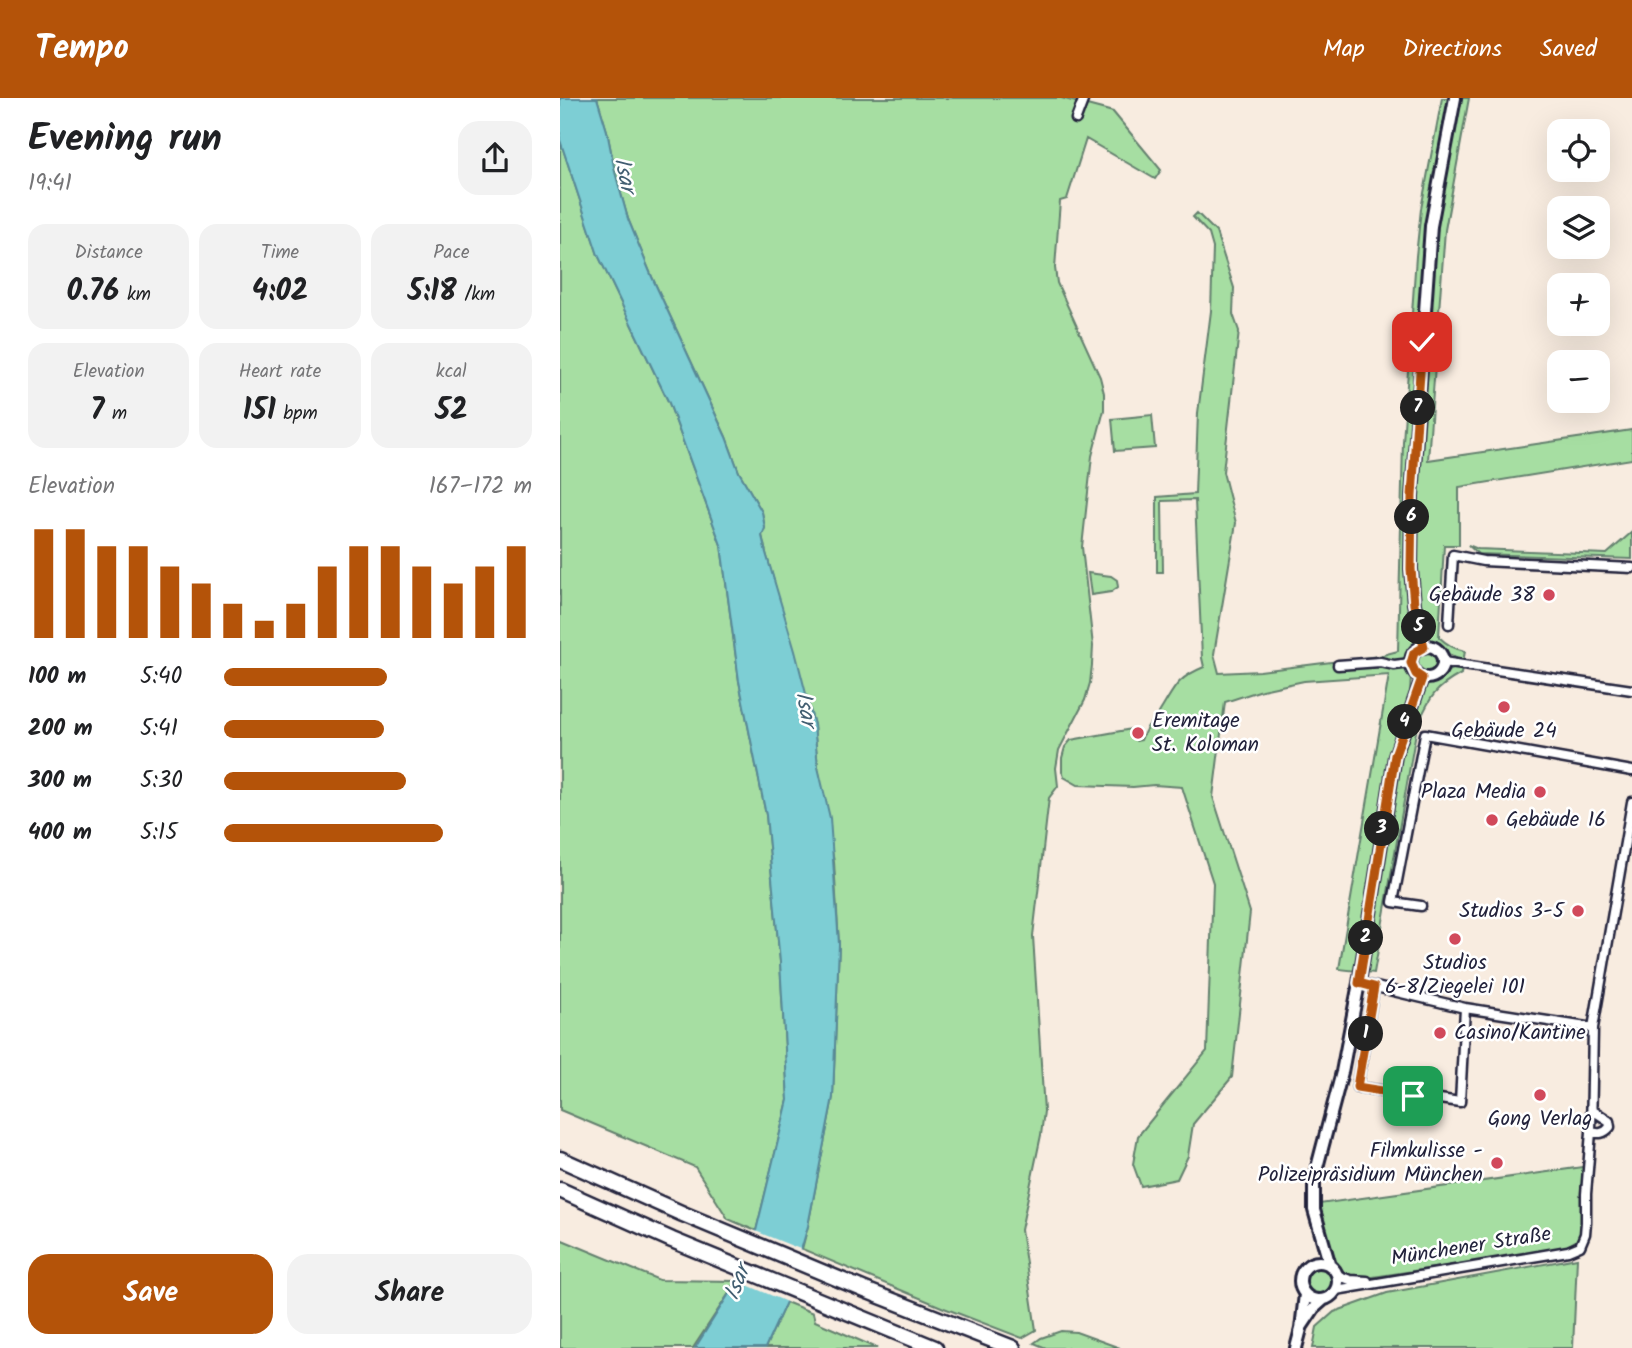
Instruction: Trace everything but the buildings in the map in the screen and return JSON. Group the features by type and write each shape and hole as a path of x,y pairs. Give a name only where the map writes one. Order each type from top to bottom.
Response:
{"highway":[{"path":"560,1159 865,1290 1013,1348"},
{"path":"560,1191 935,1348"}],"main road":[{"path":"1424,647 1414,604 1411,569 1412,496 1431,226 1455,98"},
{"path":"1424,647 1437,650 1443,662 1437,675 1429,678 1416,674 1411,663 1414,653 1424,647"},
{"path":"1311,1265 1316,1245 1314,1179 1342,1072 1395,755 1422,678"},
{"path":"1305,1294 1316,1300 1328,1298 1336,1290 1338,1280 1316,1217"},
{"path":"1296,1348 1305,1294 1300,1284 1302,1272 1320,1262 1333,1270"},
{"path":"1301,1329 1322,1300"}],"street":[{"path":"1076,119 1084,98"},
{"path":"1449,624 1453,555 1483,561 1632,568"},
{"path":"1443,662 1632,690"},
{"path":"1338,665 1411,663"},
{"path":"1421,906 1393,902 1425,734 1632,771"},
{"name":"Münchener Straße","path":"1336,1290 1580,1247 1586,1222 1593,1028 1632,803"},
{"path":"1359,983 1465,1008 1593,1028"},
{"path":"1374,987 1357,1087 1460,1102 1465,1008"},
{"path":"1591,1110 1604,1116 1610,1127 1600,1134 1591,1132"},
{"name":"Münchener Straße","path":"1333,1270 1350,1280 1377,1281"}],"green space":[{"path":"597,98 1061,98 1113,112 1161,170 1155,179 1086,139 1067,199 1060,201 1055,268 1057,283 1100,377 1104,410 1092,456 1082,547 1093,646 1090,683 1085,700 1059,750 1056,768 1058,786 1049,798 1033,936 1044,1111 1021,1230 1036,1330 1022,1338 802,1249 833,1097 839,944 834,862 818,767 814,725 766,553 762,535 765,528 762,512 739,472 726,437 628,219"},
{"path":"1442,98 1469,98 1445,230 1428,460 1632,430 1632,459 1459,487 1459,545 1444,545 1439,637 1451,646 1465,651 1461,674 1433,695 1417,726 1374,973 1339,969 1389,675 1304,681 1225,702 1213,797 1250,912 1232,1077 1193,1124 1188,1156 1177,1179 1141,1186 1133,1164 1138,1136 1207,1051 1213,883 1182,787 1078,785 1064,777 1062,758 1065,747 1071,740 1132,729 1136,741 1141,740 1177,685 1204,667 1195,500 1162,501 1163,572 1157,572 1157,497 1195,494 1198,413 1211,311 1213,248 1209,234 1193,217 1197,213 1216,232 1234,288 1233,314 1239,331 1223,472 1236,523 1214,654 1219,673 1260,671 1379,656 1398,651 1403,442 1421,209","holes":["1425,629 1435,646 1456,657 1456,668 1444,672 1426,684 1420,696 1410,693 1411,674 1406,669 1396,668 1407,659 1409,651 1415,645 1414,632"]},
{"path":"560,140 598,255 669,403 721,545 739,681 766,815 780,962 788,1100 756,1231 728,1219 695,1167 560,1110"},
{"path":"1152,415 1155,448 1115,451 1112,419"},
{"path":"1632,532 1632,559 1478,554 1468,545 1478,549 1607,554"},
{"path":"1088,573 1111,576 1117,580 1118,587 1111,592 1091,595"},
{"path":"1423,651 1431,651 1438,658 1438,666 1431,673 1423,673 1416,666 1416,658"},
{"path":"1583,1167 1582,1231 1577,1240 1565,1247 1358,1279 1350,1278 1335,1266 1327,1246 1319,1204"},
{"path":"560,1239 659,1280 737,1281 693,1348 560,1348"},
{"path":"1577,1258 1573,1348 1313,1348 1317,1327 1334,1312 1387,1293"},
{"path":"1319,1267 1329,1271 1333,1281 1329,1291 1319,1295 1309,1291 1305,1281 1309,1271"},
{"path":"786,1302 813,1313 815,1321 877,1348 765,1348"},
{"path":"1061,1331 1076,1332 1120,1348 1046,1348 1034,1343"}],"water":[{"name":"Isar","path":"560,98 597,98 628,219 726,437 739,472 762,512 765,528 762,536 814,725 818,767 830,818 839,944 833,1097 808,1226 786,1302 765,1348 695,1348 737,1281 756,1231 788,1100 780,962 766,815 739,681 721,545 669,403 598,255 560,140"}],"pier":[{"path":"753,1230 805,1251 789,1303 733,1279"}],"place":[{"name":"Gebäude 38","path":"1549,595"},
{"name":"Gebäude 24","path":"1504,707"},
{"name":"Eremitage St. Koloman","path":"1138,733"},
{"name":"Plaza Media","path":"1540,792"},
{"name":"Gebäude 16","path":"1492,820"},
{"name":"Studios 3-5","path":"1578,911"},
{"name":"Studios 6-8/Ziegelei 101","path":"1455,939"},
{"name":"Casino/Kantine","path":"1440,1033"},
{"name":"Gong Verlag","path":"1540,1095"},
{"name":"Filmkulisse - Polizeipräsidium München","path":"1497,1163"}],"route":[{"path":"1413,1096 1357,1087 1374,987 1359,983 1380,842 1395,755 1422,678 1412,669 1411,663 1414,653 1424,647 1414,604 1411,569 1412,496 1422,342"}]}
